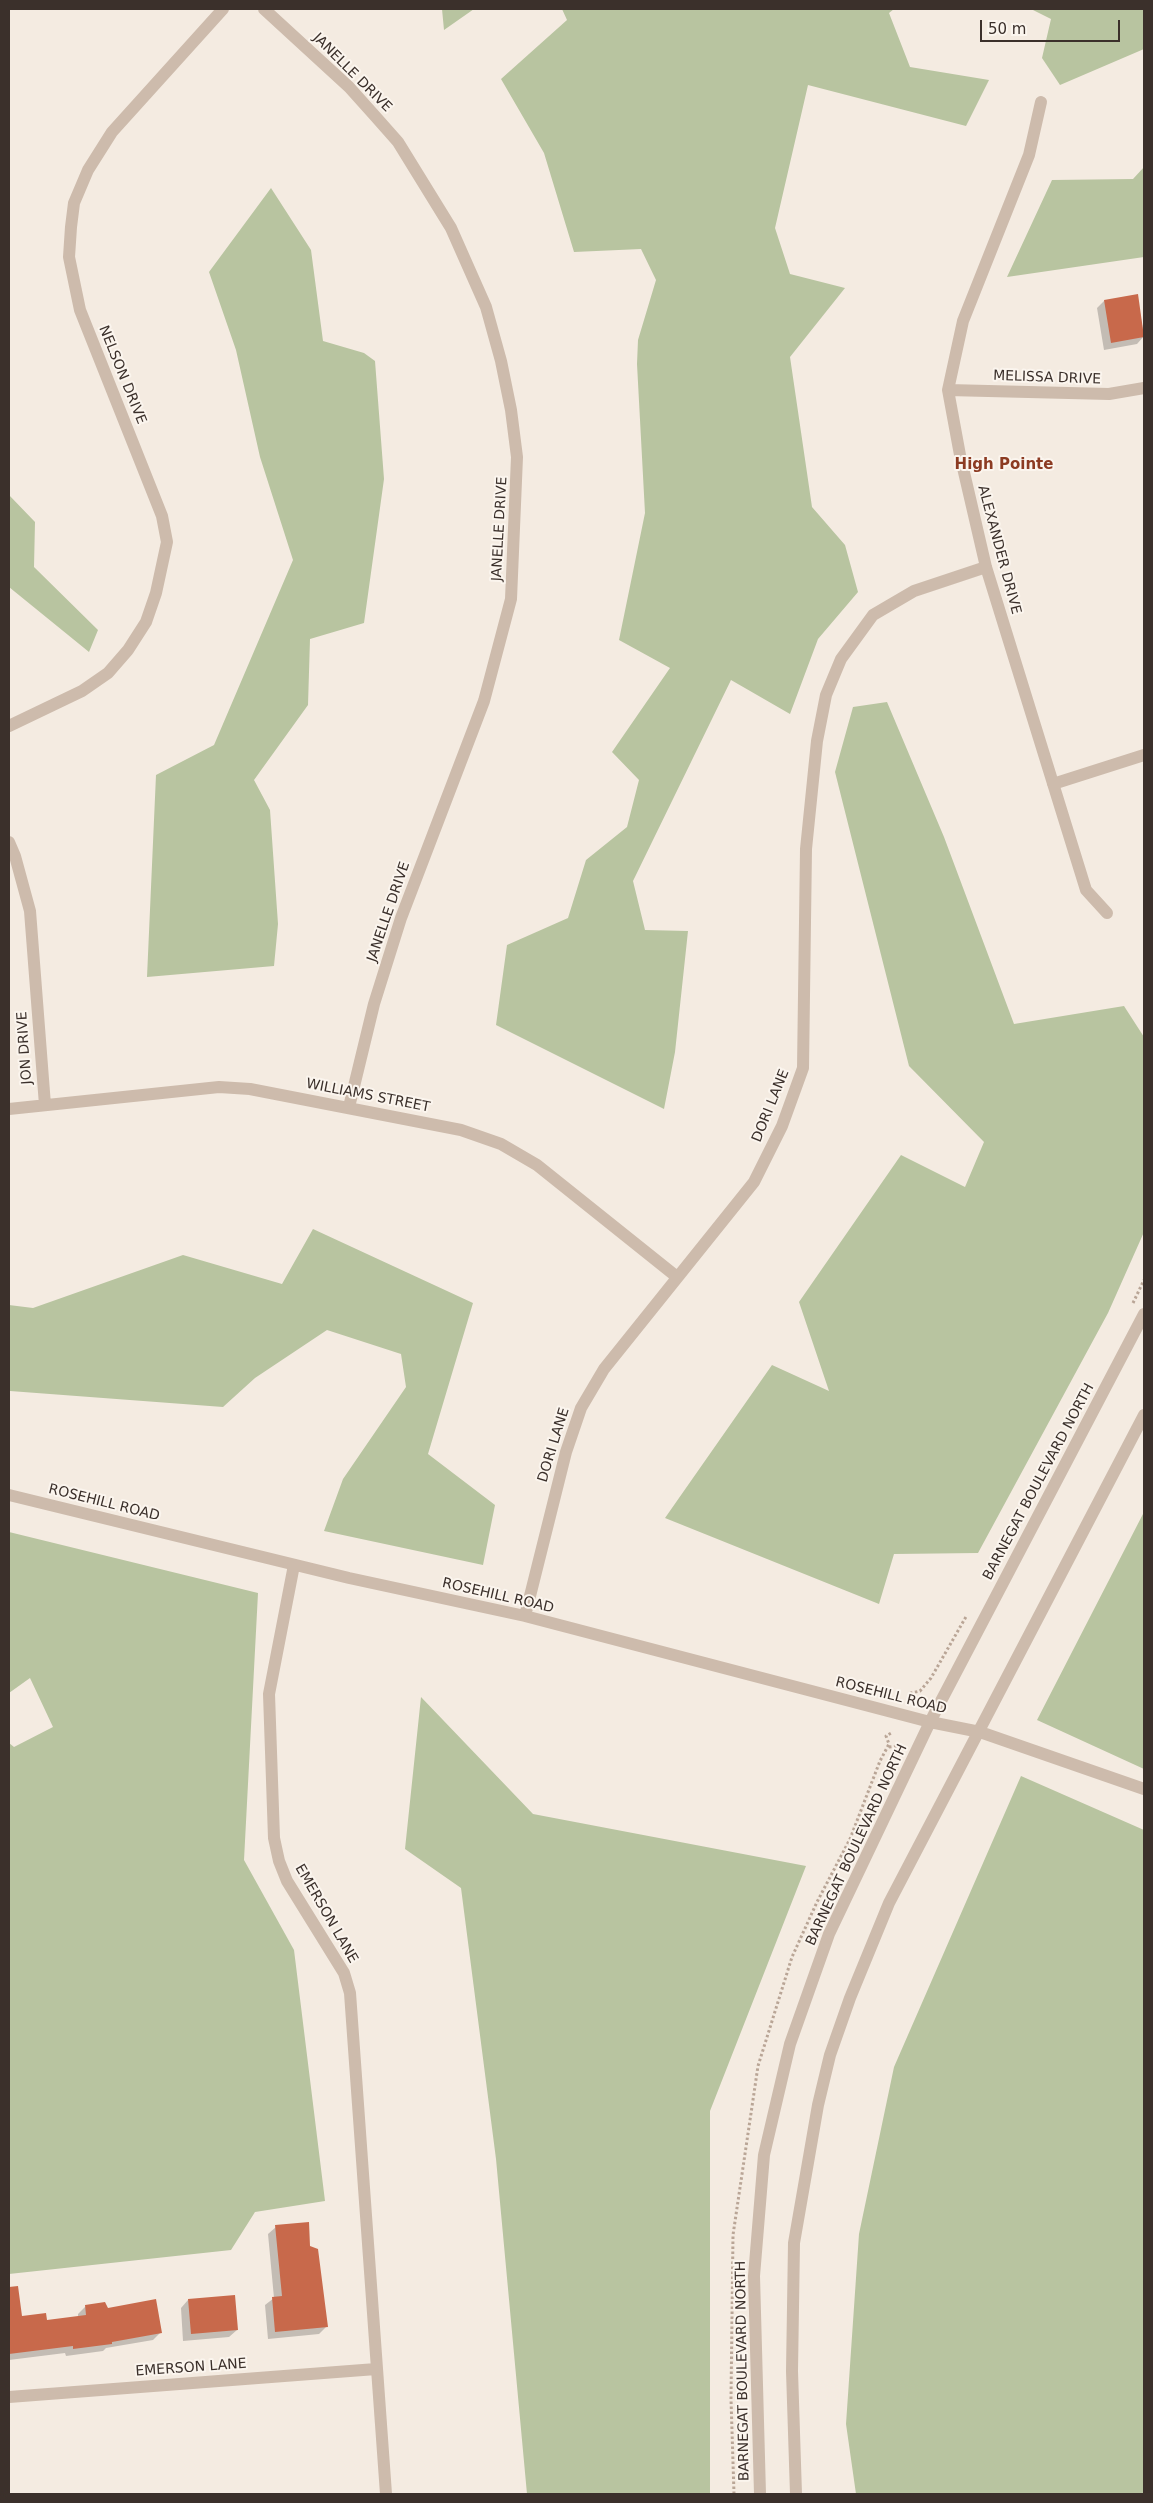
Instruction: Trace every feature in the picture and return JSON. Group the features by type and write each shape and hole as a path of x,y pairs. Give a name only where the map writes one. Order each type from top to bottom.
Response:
{"street":[{"name":"NELSON DRIVE","path":"9,726 82,691 108,673 128,650 146,622 156,593 167,542 162,516 80,310 69,257 71,226 74,203 88,170 112,132 223,9"},
{"name":"JANELLE DRIVE","path":"264,9 349,87 398,142 451,228 486,307 504,378 517,457 512,599 484,701 401,918 374,1004 349,1108"},
{"name":"ALEXANDER DRIVE","path":"1041,102 1030,155 963,321 948,390 960,455 986,567 1086,890 1106,913"},
{"name":"MELISSA DRIVE","path":"948,390 1109,394 1144,388"},
{"name":"DORI LANE","path":"525,1616 566,1452 580,1408 604,1369 754,1182 782,1126 803,1068 807,840 817,741 826,695 841,659 873,615 914,591 986,567"},
{"path":"1053,784 1144,755"},
{"name":"JON DRIVE","path":"9,842 15,856 30,911 45,1105"},
{"name":"WILLIAMS STREET","path":"9,1110 219,1087 250,1089 461,1130 501,1144 537,1165 677,1277"},
{"name":"BARNEGAT BOULEVARD NORTH","path":"760,2494 754,2276 764,2155 790,2044 829,1934 930,1722 1144,1314"},
{"path":"796,2494 792,2371 794,2243 818,2105 830,2055 847,2006 889,1903 1144,1415"},
{"name":"ROSEHILL ROAD","path":"9,1495 294,1565 525,1616 930,1722 980,1732 1144,1789"},
{"name":"EMERSON LANE","path":"294,1565 269,1694 274,1838 279,1861 287,1881 344,1973 350,1994 386,2494"},
{"name":"EMERSON LANE","path":"9,2397 376,2369"}],"path":[{"path":"911,1699 911,1693 920,1691 931,1678 961,1624"},
{"path":"880,1761 889,1744 886,1736 893,1732"},
{"path":"888,1748 897,1746"}],"green space":[{"path":"442,9 474,9 444,30"},
{"path":"562,9 894,9 889,13 910,67 989,80 966,126 808,85 775,228 790,274 845,288 790,357 812,507 845,545 858,592 818,639 790,714 731,680 633,881 645,930 688,931 675,1052 664,1109 496,1025 507,945 568,918 586,860 627,827 639,780 612,752 670,668 619,640 645,513 637,364 638,340 656,280 641,249 574,252 544,153 501,79 567,20"},
{"path":"1031,9 1144,9 1144,49 1060,85 1042,58 1051,19"},
{"path":"1144,167 1144,257 1007,277 1052,180 1133,179"},
{"path":"271,188 311,250 323,341 364,353 375,361 384,479 364,623 310,639 308,705 254,780 270,810 278,924 274,966 147,977 156,775 214,745 293,560 260,457 236,350 209,272"},
{"path":"9,495 35,522 34,567 98,630 89,652 9,587"},
{"path":"887,702 944,837 1014,1024 1124,1006 1144,1037 1144,1232 1108,1313 978,1553 894,1554 879,1604 665,1518 772,1365 829,1391 799,1302 901,1155 965,1187 984,1142 909,1066 835,772 853,707"},
{"path":"313,1229 473,1303 428,1454 495,1505 483,1565 324,1531 343,1479 406,1387 401,1354 327,1330 255,1378 223,1407 10,1391 9,1397 9,1305 33,1308 183,1255 282,1284"},
{"path":"1144,1512 1144,1769 1037,1720"},
{"path":"9,1532 258,1593 244,1860 294,1950 325,2201 255,2212 231,2250 9,2274 9,1743 14,1747 53,1727 30,1678 9,1693"},
{"path":"421,1697 533,1814 806,1866 710,2111 710,2494 527,2494 496,2159 461,1888 405,1849"},
{"path":"1021,1776 1144,1830 1144,2494 856,2494 846,2424 859,2234 894,2067"}],"building":[{"path":"1138,294 1144,337 1111,343 1104,300"},
{"path":"309,2222 310,2246 318,2249 328,2327 275,2332 272,2297 282,2296 275,2225"},
{"path":"18,2286 22,2316 46,2313 47,2320 86,2315 85,2305 105,2302 108,2308 156,2299 162,2333 112,2342 112,2344 73,2349 73,2346 9,2354 9,2287"},
{"path":"235,2295 238,2330 191,2334 188,2299"}],"district":[{"name":"High Pointe","path":"1004,465"}]}
